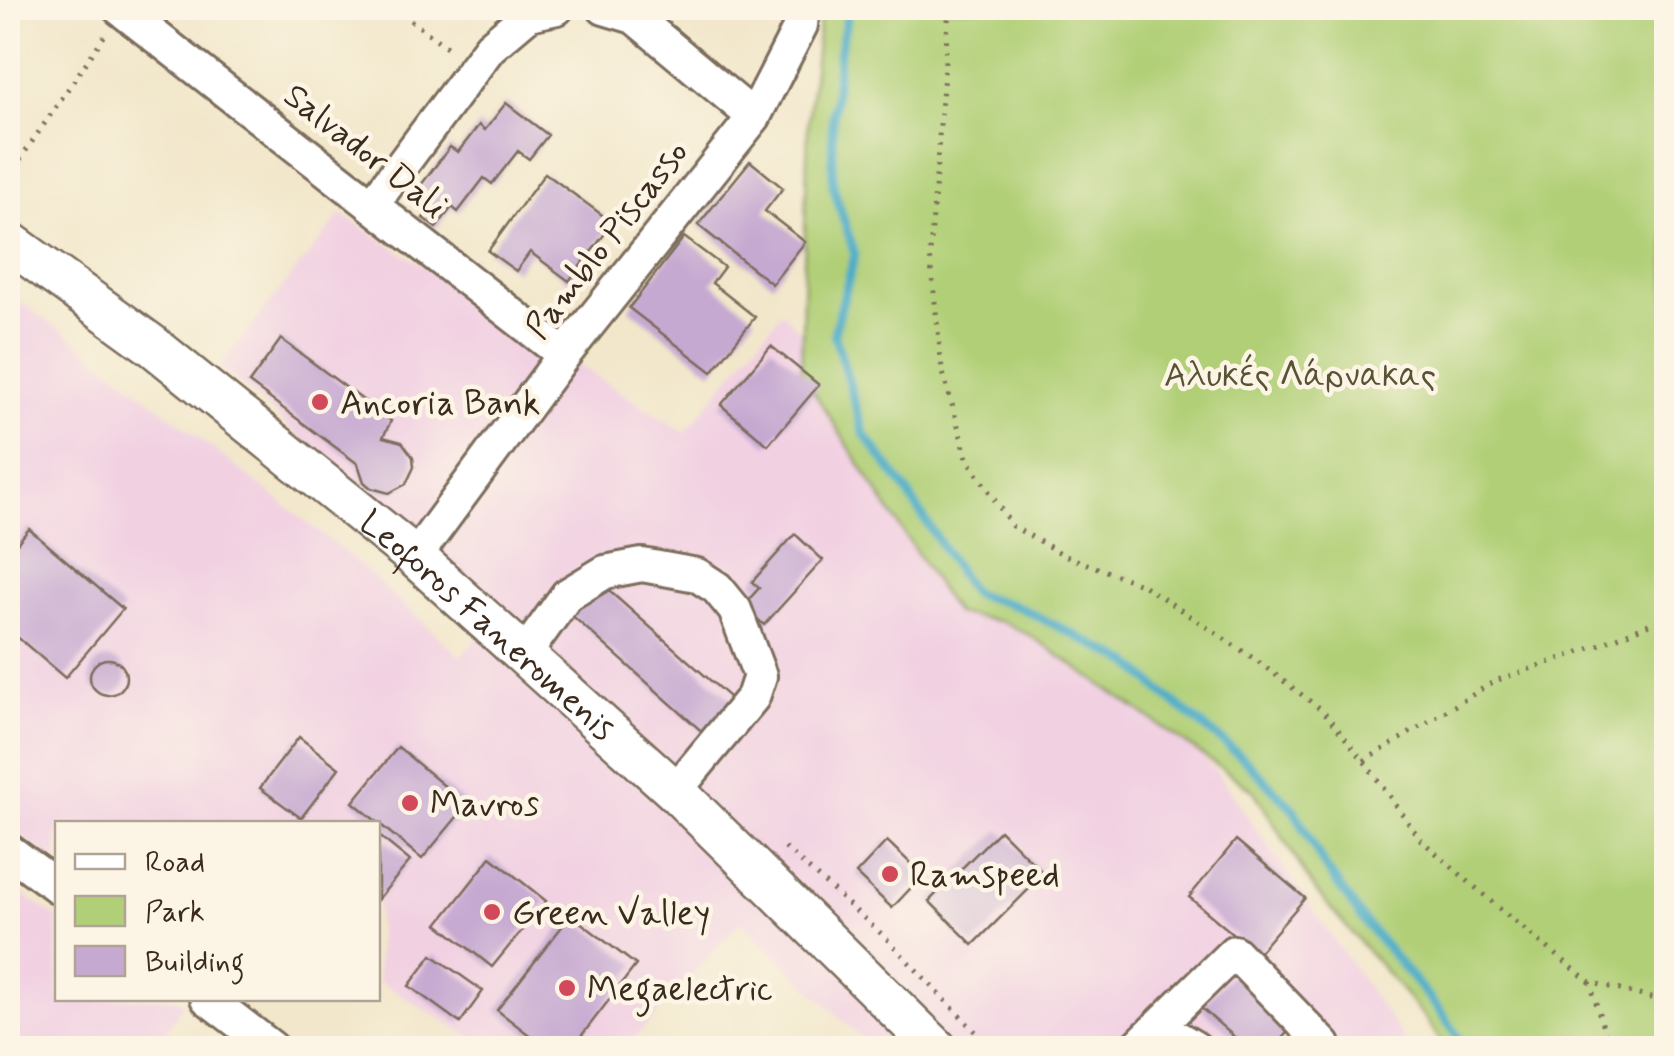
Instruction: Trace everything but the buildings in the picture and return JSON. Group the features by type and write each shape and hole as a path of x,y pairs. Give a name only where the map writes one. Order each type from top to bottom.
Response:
{"main road":[{"name":"Leoforos Faneromenis","path":"8,241 153,346 415,557 675,792 936,1048"}],"street":[{"path":"372,206 490,48 529,14 557,8"},
{"path":"604,8 634,17 754,117"},
{"name":"Pamblo Piscasso","path":"415,557 564,355 754,117 801,25 803,8"},
{"name":"Salvador Dali","path":"120,9 564,355"},
{"path":"524,655 568,595 606,572 642,565 698,575 717,588 734,610 760,676 753,697 675,792"},
{"path":"8,850 55,885"},
{"path":"1147,1038 1234,952 1324,1045 1320,1048"},
{"path":"211,1001 272,1048"},
{"path":"1147,1038 1195,1048"}],"path":[{"path":"394,8 474,68"},
{"path":"949,8 930,254 942,369 966,458 1012,526 1066,556 1143,585 1256,660 1323,712 1421,840 1508,916 1590,982 1666,1002"},
{"path":"8,177 120,9"},
{"path":"1364,761 1495,682 1666,617"},
{"path":"1590,982 1610,1048"}],"shaded area":[{"path":"341,214 685,433 782,312 1218,774 1410,1048 871,1048 741,921 626,1048 490,1048 380,982 380,821 55,821 55,861 8,827 8,294 69,336 351,557 461,657 497,613 220,366"},
{"path":"8,884 55,917 55,1001 184,1003 155,1048 8,1048"}],"green space":[{"name":"Αλυκές Λάρνακας","path":"821,8 1666,8 1666,1048 1446,1048 1315,890 1254,791 1031,636 1003,622 955,613 801,372 808,123"}],"waterway":[{"path":"849,8 839,54 832,124 833,186 855,255 834,333 864,434 904,487 972,593 1019,607 1130,663 1242,757 1294,810 1325,867 1466,1048"}],"place":[{"name":"Ancoria Bank","path":"320,402"},
{"name":"Mavros","path":"410,803"},
{"name":"Ramspeed","path":"890,874"},
{"name":"Green Valley","path":"492,912"},
{"name":"Megaelectric","path":"567,988"}]}
